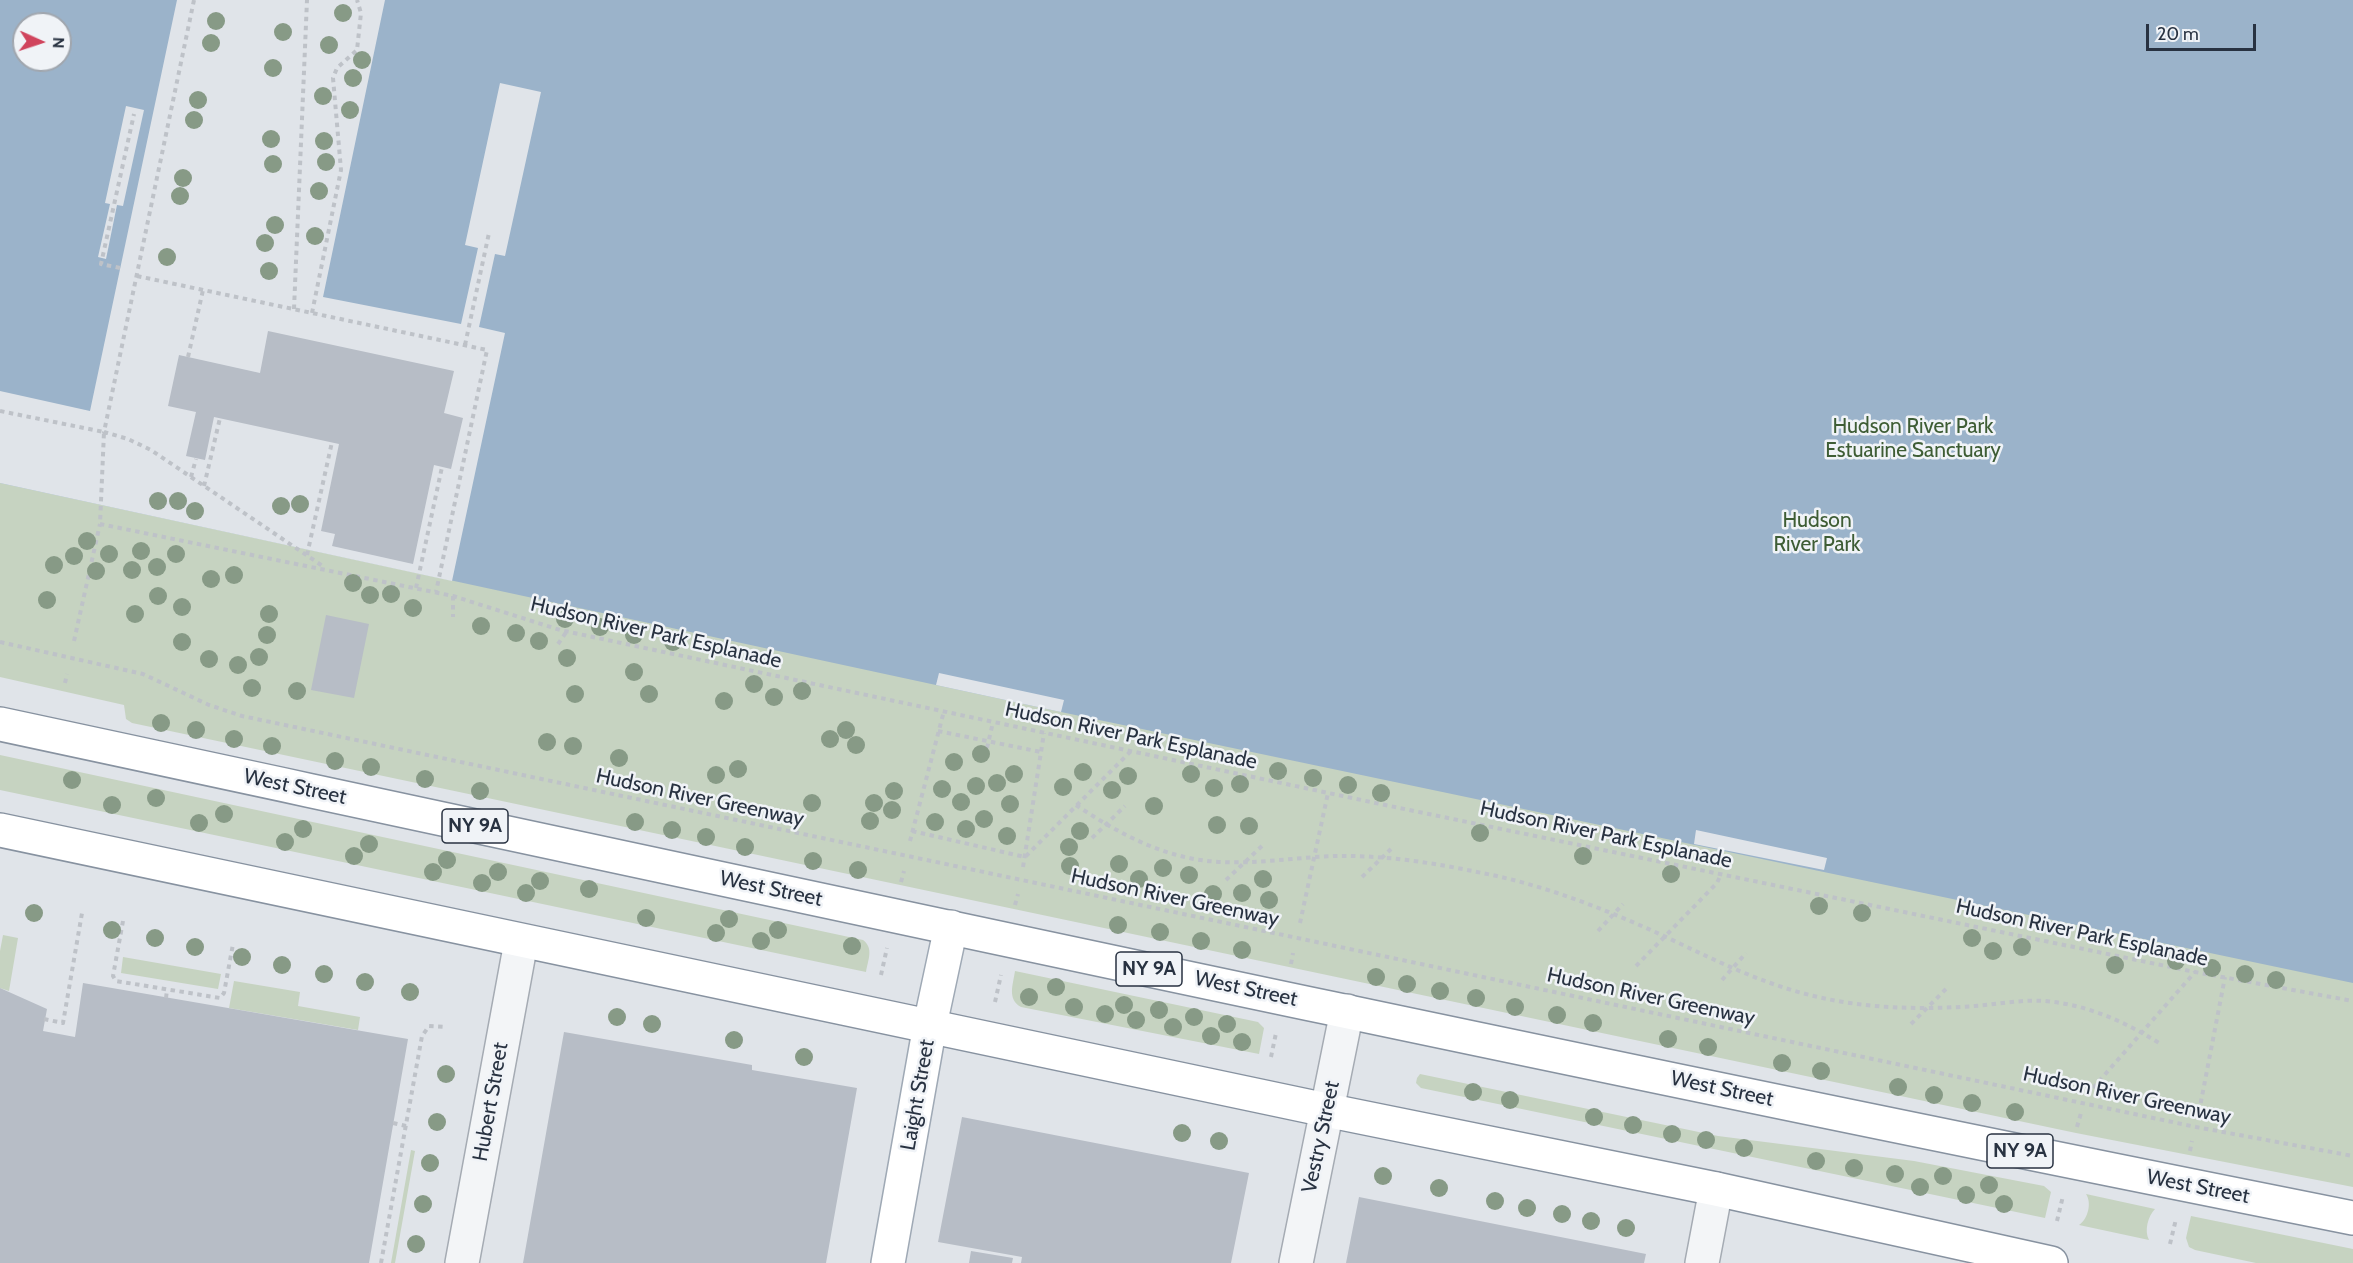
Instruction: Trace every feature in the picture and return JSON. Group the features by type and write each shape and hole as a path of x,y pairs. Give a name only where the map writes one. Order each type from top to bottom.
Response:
{"main road":[{"name":"West Street","path":"0,724 1347,1011 2353,1218"},
{"path":"0,831 1326,1110 1716,1189 2051,1263"},
{"name":"Laight Street","path":"888,1263 930,1025 951,927"}],"street":[{"name":"Hubert Street","path":"462,1263 521,942"},
{"name":"Vestry Street","path":"1296,1263 1347,1011"},
{"path":"1702,1263 1716,1189"}],"path":[{"path":"74,641 100,524 104,432 194,0"},
{"path":"294,309 307,0"},
{"path":"312,313 340,170 333,78 337,68 357,50 361,14 357,0"},
{"path":"120,268 101,264 134,114"},
{"path":"465,345 489,233"},
{"path":"137,276 487,350 436,592"},
{"path":"188,357 203,290"},
{"path":"0,411 104,432 141,444 328,569"},
{"path":"204,486 220,418"},
{"path":"307,555 332,442"},
{"path":"191,477 196,459"},
{"path":"416,588 442,467"},
{"name":"Hudson River Park Esplanade","path":"100,524 436,592 567,631 1131,752 2195,972 2353,1001"},
{"path":"453,596 453,617"},
{"path":"558,644 567,631"},
{"name":"Hudson River Greenway","path":"0,642 143,674 209,705 242,716 2196,1127 2353,1156"},
{"path":"65,683 67,674"},
{"path":"910,841 944,711"},
{"path":"987,748 993,722"},
{"path":"938,731 1041,752"},
{"path":"1023,867 1044,733"},
{"path":"1025,856 1131,752"},
{"path":"1300,923 1328,793"},
{"path":"1076,805 1134,840 1170,853 1209,862 1314,857 1381,859 1485,873 1555,893 1614,915 1768,984 1825,999 1876,1006 1927,1008 2021,1001 2054,1002 2094,1011 2159,1043"},
{"path":"1092,838 1125,806"},
{"path":"912,831 1025,856"},
{"path":"1226,880 1263,845"},
{"path":"1362,878 1391,849"},
{"path":"1636,966 1717,883 1720,874"},
{"path":"1014,909 1018,894"},
{"path":"1598,931 1623,904"},
{"path":"45,1019 63,1023 82,913"},
{"path":"123,921 114,979 167,990 223,997 233,944"},
{"path":"881,975 888,945"},
{"path":"1290,967 1293,953"},
{"path":"1722,980 1746,953"},
{"path":"995,1002 1002,968"},
{"path":"2093,1088 2195,972"},
{"path":"2199,1112 2225,977"},
{"path":"1911,1024 1947,988"},
{"path":"166,998 167,990"},
{"path":"381,1263 422,1036 429,1026 445,1027"},
{"path":"1271,1057 1278,1027"},
{"path":"2076,1132 2081,1113"},
{"path":"393,1123 406,1126"},
{"path":"2057,1221 2064,1190"},
{"path":"2170,1244 2177,1213"}],"green space":[{"name":"Hudson River Park","path":"0,0 2353,0 2353,1187 2076,1133 132,723 126,719 124,705 0,677"},
{"path":"0,755 863,940 869,950 866,972 0,790"},
{"path":"3,935 18,938 9,991 0,988 0,951"},
{"path":"123,957 221,974 218,989 121,973"},
{"path":"1015,971 1258,1022 1264,1028 1259,1054 1021,1007 1012,996"},
{"path":"234,981 300,992 298,1006 360,1017 358,1030 229,1008"},
{"path":"1420,1074 1718,1136 1914,1161 2044,1186 2051,1192 2045,1218 1421,1088 1416,1083"},
{"path":"411,1150 415,1151 395,1263 391,1263"},
{"path":"2086,1194 2155,1209 2148,1224 2149,1240 2079,1225 2085,1219 2088,1211 2089,1202"},
{"path":"2191,1216 2353,1249 2353,1263 2256,1263 2195,1250 2189,1247 2186,1238"}],"water":[{"name":"Hudson River Park","path":"0,0 2353,0 2353,983 1061,712 0,483"}],"pier":[{"path":"177,0 385,0 323,297 461,324 478,248 465,245 500,83 541,92 505,256 495,254 479,327 505,333 452,581 0,483 0,391 90,411"},
{"path":"126,106 144,110 123,206 117,205 106,259 98,257 110,204 105,203"},
{"path":"939,673 1064,700 1061,712 936,685"},
{"path":"1696,830 1827,858 1824,870 1694,844"}],"building":[{"path":"268,331 454,371 444,413 463,418 451,469 434,465 413,564 332,546 335,534 321,531 339,444 214,417 205,460 186,456 196,412 168,406 179,355 260,373"},
{"path":"326,615 369,624 354,698 311,690"},
{"path":"83,983 408,1039 369,1263 0,1263 0,988 47,1009 43,1031 75,1037"},
{"path":"564,1032 752,1065 752,1070 857,1088 826,1263 523,1263"},
{"path":"962,1117 1249,1173 1231,1263 1021,1263 1022,1257 938,1242"},
{"path":"1359,1197 1646,1254 1644,1263 1346,1263"},
{"path":"971,1251 1013,1258 1012,1263 969,1263"}],"park label":[{"name":"Hudson River Park Estuarine Sanctuary","path":"1913,439"}]}
